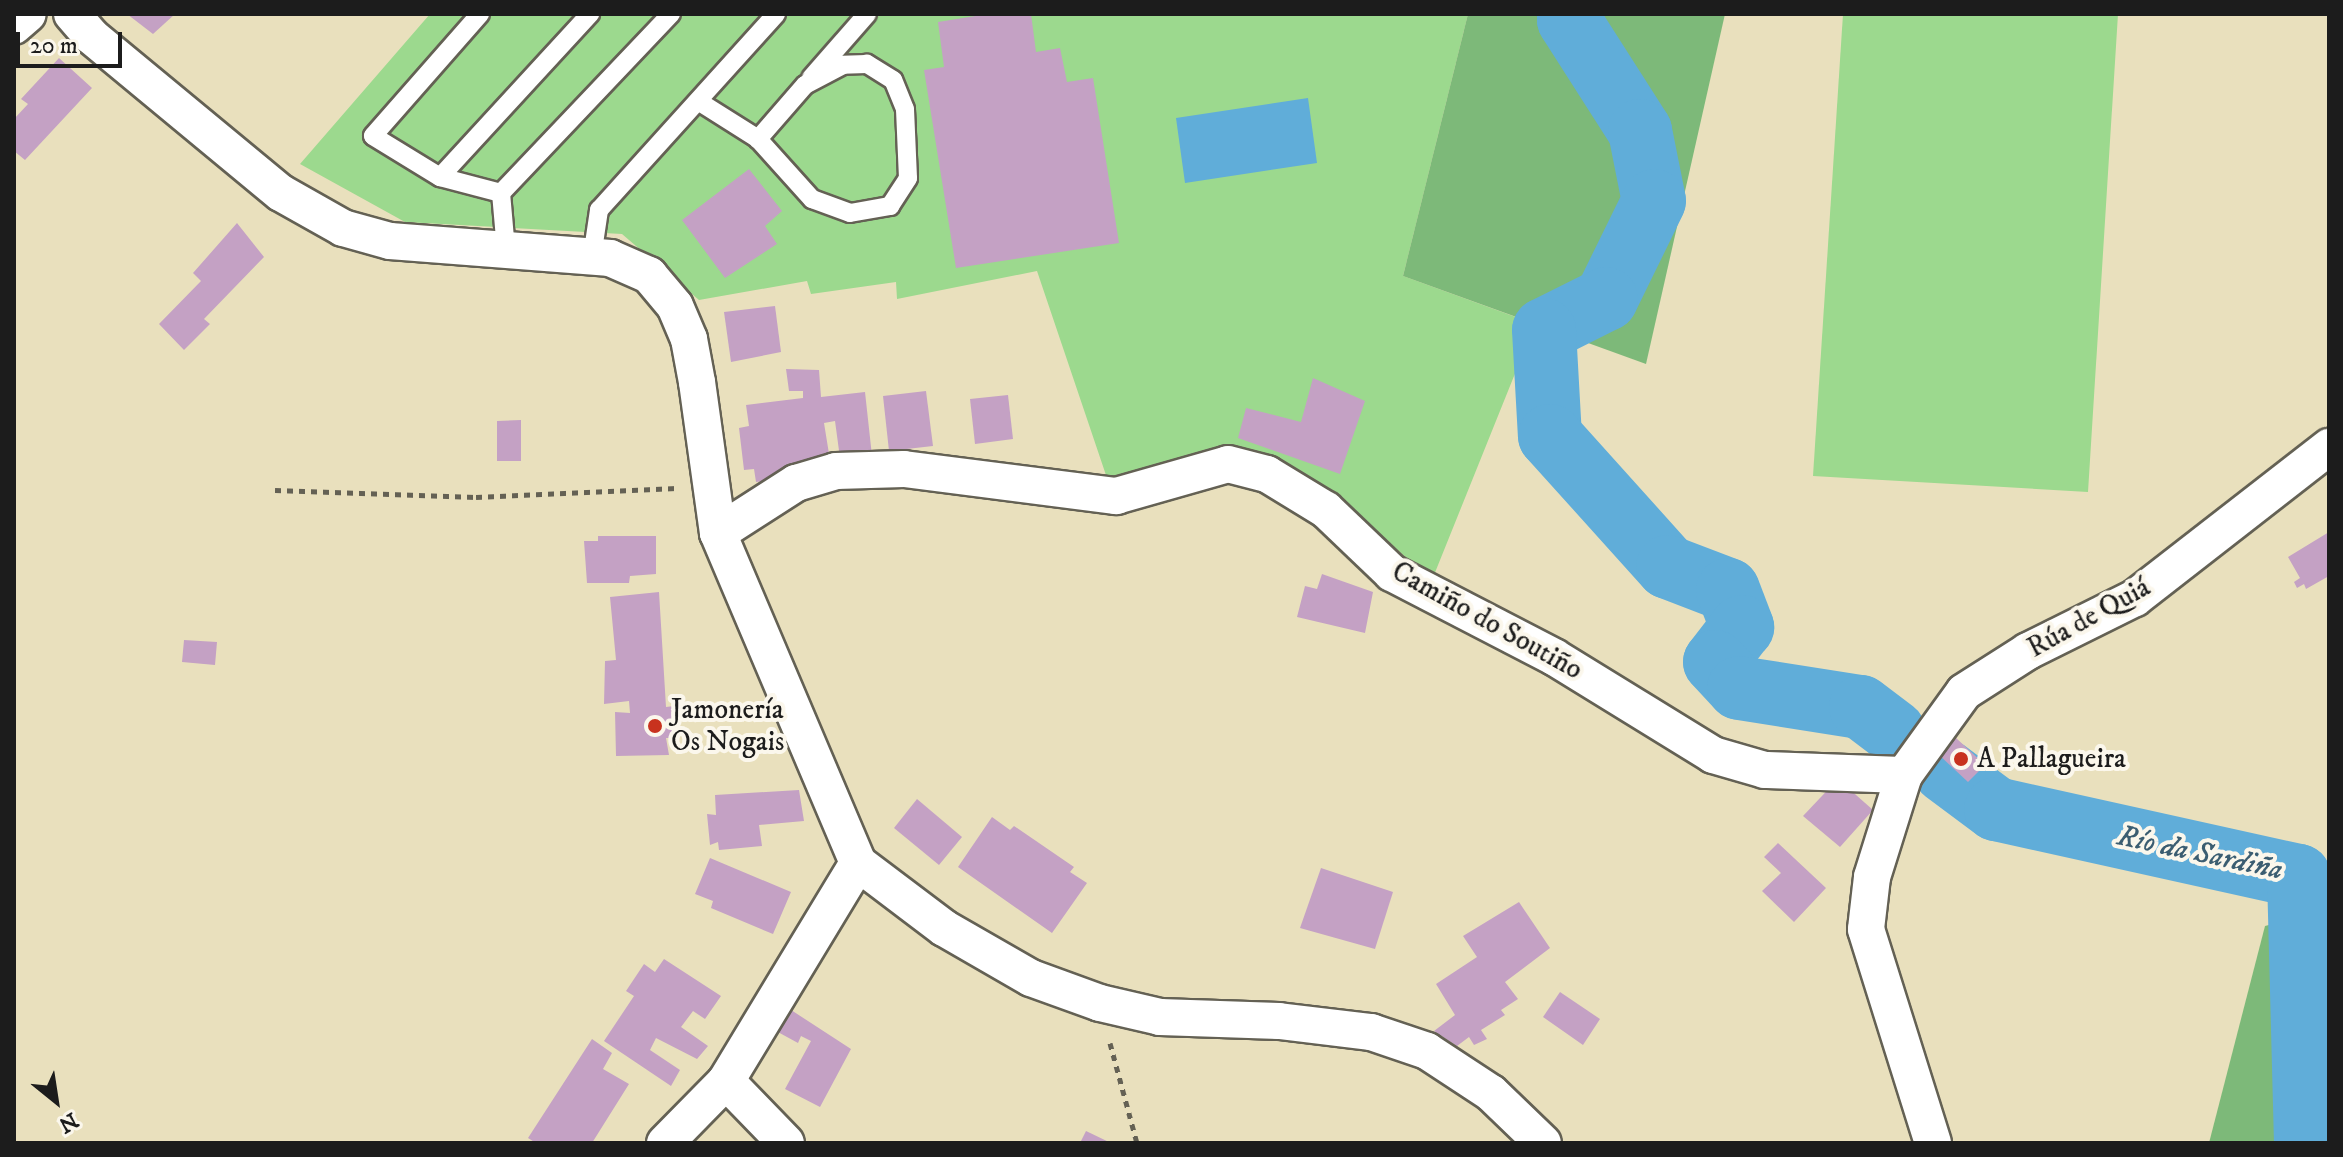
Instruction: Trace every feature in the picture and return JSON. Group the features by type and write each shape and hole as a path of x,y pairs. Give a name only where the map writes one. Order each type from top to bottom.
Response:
{"street":[{"path":"14,26 28,14"},
{"path":"72,14 91,36 281,193 343,228 390,241 610,258 649,275 675,306 689,339 718,533 858,863 956,935 1031,978 1100,1003 1160,1017 1279,1021 1371,1032 1427,1051 1491,1093 1543,1143"},
{"name":"Rúa de Quiá","path":"1933,1143 1866,929 1872,877 1904,775 1964,692 2028,651 2135,598 2329,447"},
{"name":"Camiño do Soutiño","path":"718,533 796,483 836,471 904,469 1116,496 1228,464 1267,474 1326,510 1392,573 1554,657 1713,755 1765,770 1904,775"},
{"path":"665,1143 726,1081 858,863"},
{"path":"726,1081 786,1143"}],"lane":[{"path":"480,14 373,136 440,177 501,193"},
{"path":"440,177 590,14"},
{"path":"506,250 501,193 671,14"},
{"path":"592,257 599,210 776,14"},
{"path":"758,139 867,14"},
{"path":"698,101 758,139 812,199 850,213 890,206 908,178 905,109 893,80 867,64 843,65 805,85"}],"path":[{"path":"275,490 476,497 711,486"},
{"path":"1100,1003 1137,1143"}],"green space":[{"path":"430,14 1468,14 1403,276 1535,324 1432,580 1351,510 1292,470 1110,487 1037,271 897,299 896,282 811,294 807,281 699,300 622,234 405,222 300,164"},
{"path":"1468,14 1725,14 1646,364 1403,276"},
{"path":"1843,14 2118,14 2088,492 1813,476"},
{"path":"2329,909 2329,1143 2209,1143 2265,926"}],"water":[{"path":"1308,98 1317,163 1185,183 1176,118"}],"building":[{"path":"127,14 175,14 153,34"},
{"path":"988,14 1031,14 1036,52 1060,48 1067,82 1093,78 1119,243 956,268 924,70 944,67 938,22"},
{"path":"59,58 92,88 25,160 14,151 14,119 28,104 21,99"},
{"path":"749,169 782,211 765,226 777,244 725,278 682,220"},
{"path":"237,223 264,257 204,319 210,324 184,350 159,324 201,281 193,273"},
{"path":"775,306 781,352 731,362 724,312"},
{"path":"786,369 819,370 821,397 865,392 872,456 840,458 835,421 824,423 830,460 787,464 789,478 756,482 754,469 744,470 739,428 749,426 746,405 803,398 803,391 789,391"},
{"path":"1313,378 1365,401 1340,474 1238,438 1246,408 1301,422"},
{"path":"926,391 933,446 889,451 883,396"},
{"path":"1008,395 1013,439 975,444 970,399"},
{"path":"521,420 521,461 497,461 497,421"},
{"path":"2329,532 2329,576 2306,589 2304,584 2297,588 2294,582 2300,578 2288,557"},
{"path":"598,536 656,536 656,574 630,576 629,583 587,583 584,541 598,541"},
{"path":"1322,574 1373,592 1365,633 1297,617 1305,586 1317,589"},
{"path":"659,592 666,707 674,706 675,738 666,738 669,755 616,756 615,712 630,713 629,701 604,704 605,661 616,660 610,597"},
{"path":"184,640 217,642 215,665 182,662"},
{"name":"A Pallagueira","path":"1955,737 1985,765 1968,782 1938,754"},
{"path":"1838,779 1873,810 1840,847 1803,816"},
{"path":"799,790 804,821 759,825 762,846 719,850 718,842 710,845 707,814 716,815 715,795"},
{"path":"917,799 962,837 939,865 894,828"},
{"path":"992,817 1010,830 1014,826 1074,867 1070,872 1087,883 1052,933 958,867"},
{"path":"1778,843 1826,888 1794,922 1762,891 1781,873 1764,857"},
{"path":"710,858 791,892 773,934 711,908 713,901 695,894"},
{"path":"1321,868 1393,892 1375,949 1300,928"},
{"path":"1519,902 1550,948 1505,982 1518,999 1501,1010 1505,1015 1481,1030 1487,1039 1474,1045 1469,1037 1457,1046 1434,1031 1455,1015 1436,984 1477,957 1463,936"},
{"path":"664,959 721,996 705,1019 693,1011 681,1027 708,1046 697,1059 656,1038 650,1050 680,1070 671,1086 604,1041 634,996 626,991 644,964 655,972"},
{"path":"1560,992 1600,1019 1583,1045 1543,1017"},
{"path":"788,1008 851,1049 820,1107 785,1089 811,1041 801,1036 798,1043 776,1031"},
{"path":"592,1039 612,1053 603,1069 629,1084 592,1143 536,1143 528,1138"},
{"path":"1086,1131 1111,1143 1080,1143"}],"waterway":[{"name":"Río da Sardiña","path":"1570,14 1569,20 1640,131 1654,201 1606,299 1544,330 1550,436 1668,567 1728,590 1742,627 1715,662 1739,688 1861,707 1894,732"},
{"name":"Río da Sardiña","path":"1945,771 1996,809 2299,876 2306,1143"}],"place":[{"name":"Jamonería Os Nogais","path":"655,726"},
{"name":"A Pallagueira","path":"1961,759"}]}
